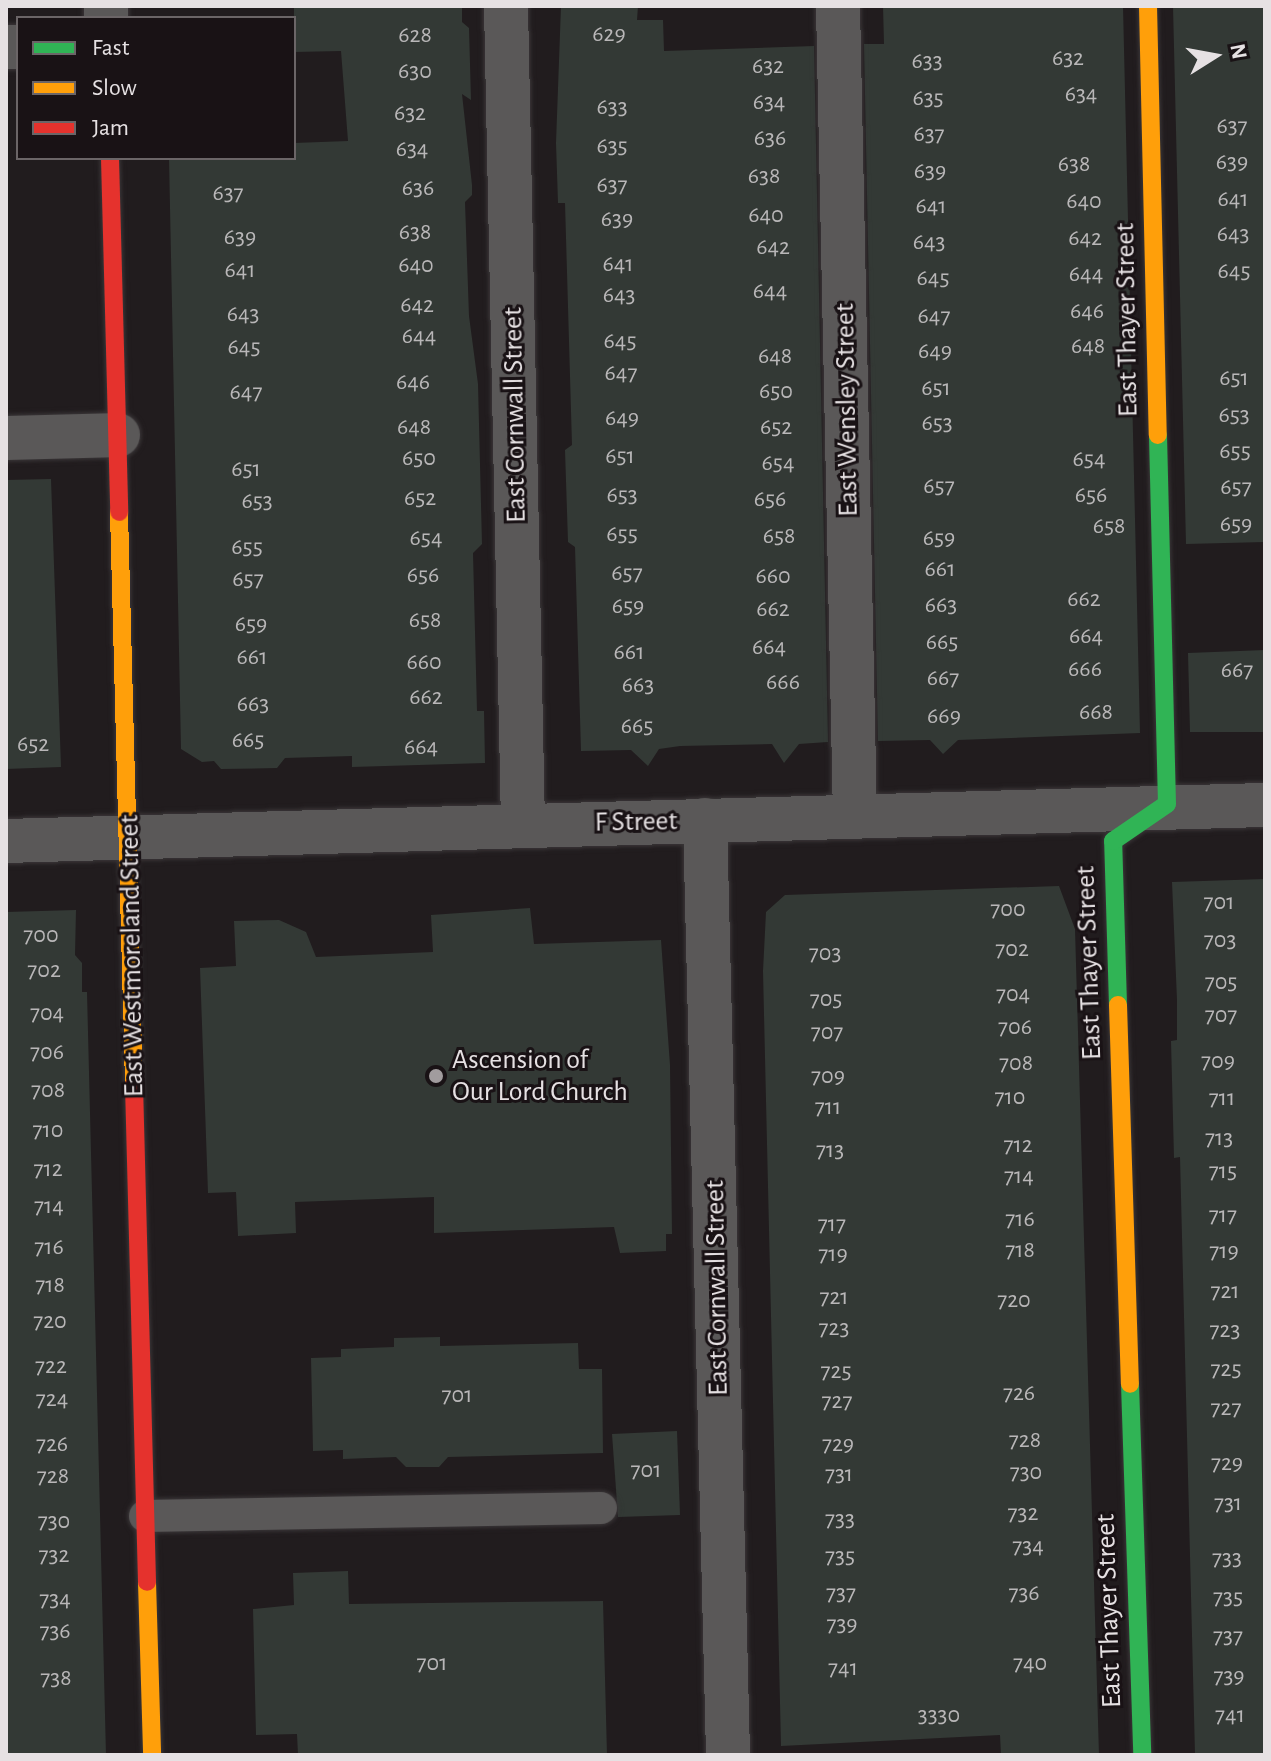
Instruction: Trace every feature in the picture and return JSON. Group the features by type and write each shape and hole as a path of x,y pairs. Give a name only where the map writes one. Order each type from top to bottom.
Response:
{"street":[{"name":"East Cornwall Street","path":"506,6 523,825"},
{"name":"East Wensley Street","path":"838,6 855,815"},
{"name":"East Thayer Street","path":"1142,1755 1113,841 1167,804 1148,6"},
{"name":"East Westmoreland Street","path":"110,160 152,1755"},
{"path":"6,438 118,435"},
{"name":"F Street","path":"6,841 1167,804 1265,805"},
{"name":"East Cornwall Street","path":"705,820 728,1755"}],"lane":[{"path":"145,1516 601,1508"}],"building":[{"path":"294,6 462,6 462,22 469,28 471,100 462,94 472,185 472,195 465,202 469,316 478,384 482,544 473,553 477,711 484,711 485,763 352,767 352,756 285,758 277,768 221,769 214,761 202,762 181,749 169,160 296,160 296,143 348,141 341,51 296,52"},
{"path":"561,6 638,6 637,20 663,20 664,51 814,46 828,742 799,744 784,763 772,744 659,749 648,766 631,750 581,751 575,547 568,542 565,450 572,445 565,203 558,203 556,143"},
{"path":"883,6 1123,6 1140,733 958,740 943,754 930,740 878,741 864,44 884,44"},
{"path":"1173,6 1265,6 1265,542 1186,544"},
{"path":"51,479 61,767 6,769 6,480"},
{"path":"1265,650 1265,732 1190,732 1188,653"},
{"path":"1265,879 1265,1755 1195,1755 1180,1157 1174,1158 1171,1041 1177,1040 1177,1000 1172,882"},
{"path":"1059,886 1075,929 1099,1755 1001,1755 1000,1735 781,1746 763,971 766,912 785,895"},
{"name":"Ascension of Our Lord Church","path":"530,908 534,944 661,940 670,1065 672,1234 666,1234 666,1251 620,1253 614,1227 434,1233 434,1197 295,1202 296,1233 238,1236 236,1192 208,1193 200,968 236,966 234,921 279,920 306,932 316,957 433,952 431,915"},
{"path":"76,910 75,955 82,963 82,992 87,992 106,1755 6,1755 6,912"},
{"path":"440,1337 440,1346 578,1343 579,1369 602,1369 603,1453 448,1457 439,1467 406,1467 396,1457 343,1459 343,1450 313,1451 311,1358 341,1357 341,1349 394,1347 394,1338"},
{"path":"677,1431 680,1515 618,1517 612,1434"},
{"path":"348,1571 349,1604 603,1601 607,1755 298,1755 297,1734 256,1735 253,1609 294,1605 293,1573"}],"traffic: fast":[{"path":"1118,1005 1113,841 1167,804 1158,435"},
{"path":"1130,1384 1142,1755"}],"traffic: slow":[{"path":"1148,6 1158,435"},
{"path":"119,512 134,1085"},
{"path":"1118,1005 1130,1384"},
{"path":"147,1582 152,1755"}],"traffic: jam":[{"path":"110,160 119,512"},
{"path":"134,1085 147,1582"}],"place":[{"name":"Ascension of Our Lord Church","path":"436,1076"}]}
